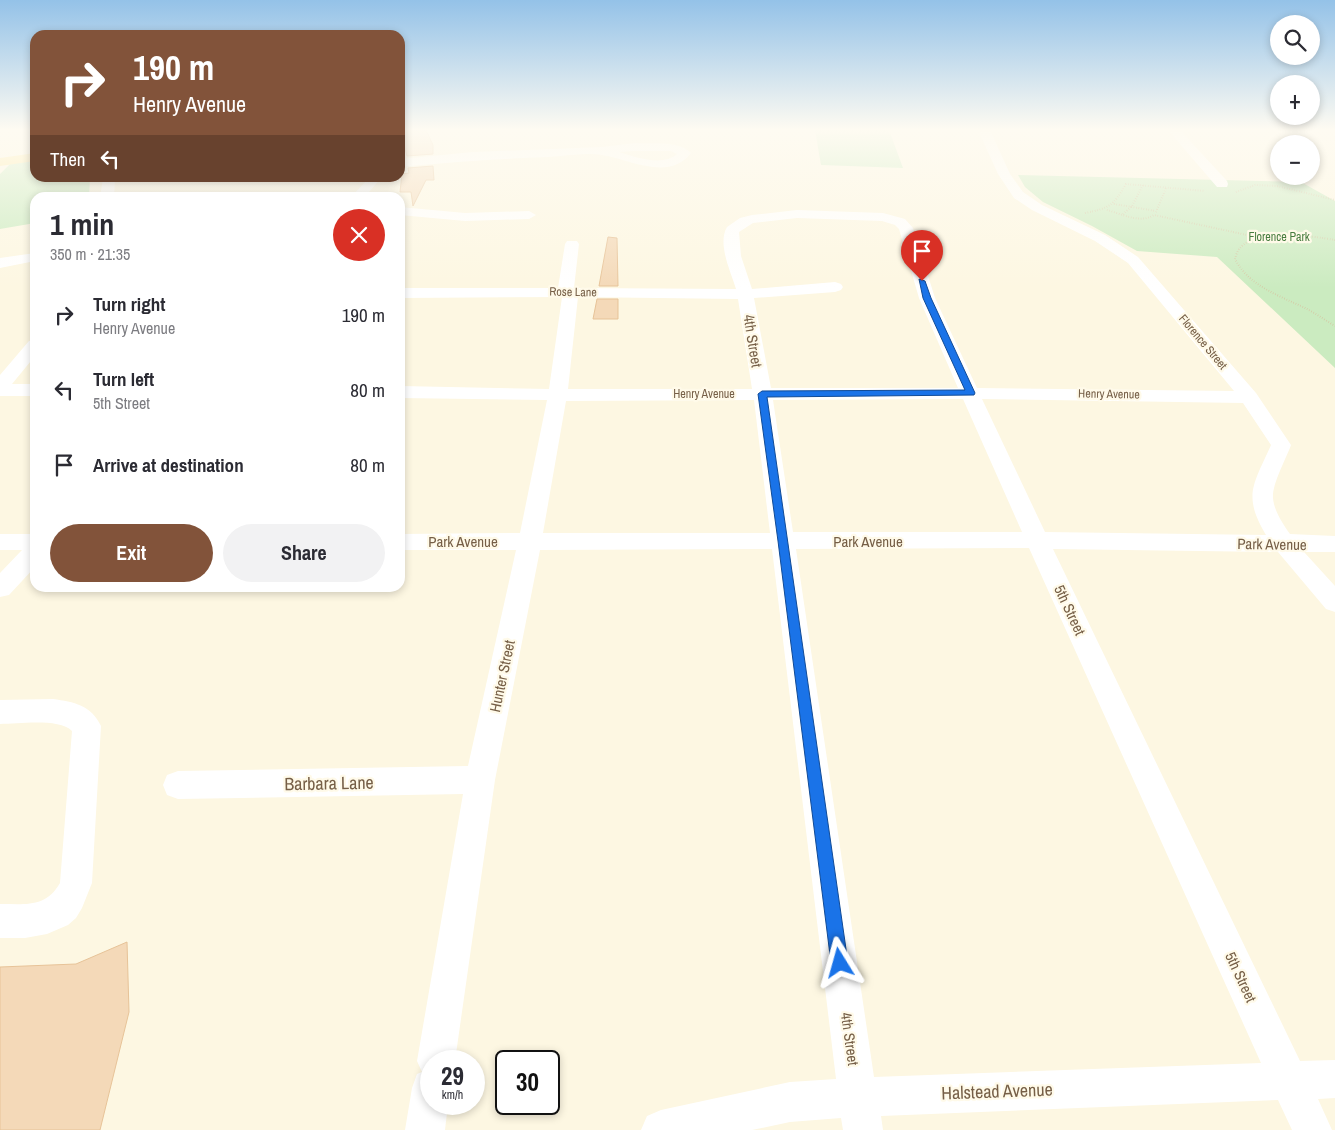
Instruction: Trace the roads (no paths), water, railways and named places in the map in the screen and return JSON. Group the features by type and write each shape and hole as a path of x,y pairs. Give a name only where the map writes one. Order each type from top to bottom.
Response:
{"street":[{"name":"Florence Street","path":"1009,183 1021,197 1110,244 1133,260 1249,396 1280,445 1262,498 1272,524 1285,544 1335,602"},
{"path":"405,211 413,210 453,217 485,218 529,214"},
{"name":"5th Street","path":"752,219 797,214 883,217 900,222 906,228 927,298 1037,540 1312,1130"},
{"name":"4th Street","path":"752,219 745,221 732,230 732,252 746,295 784,541 860,1113"},
{"name":"Hunter Street","path":"438,1050 480,780 530,541 558,395 572,244"},
{"path":"0,263 30,258"},
{"name":"Rose Lane","path":"405,293 568,292 746,295 800,292 835,287"},
{"path":"0,389 30,351"},
{"path":"0,389 30,390"},
{"name":"Henry Avenue","path":"405,392 558,395 971,393 1249,396"},
{"name":"Park Avenue","path":"405,542 1037,540 1335,544"},
{"path":"0,542 30,542"},
{"path":"0,588 30,557"},
{"path":"0,921 41,920 56,913 71,900 76,883 87,726 74,714 53,711 1,719"},
{"name":"Barbara Lane","path":"178,785 480,780"},
{"name":"Halstead Avenue","path":"661,1130 790,1102 860,1113 1288,1080 1335,1079"},
{"path":"425,1130 427,1115"}],"park label":[{"name":"Florence Park","path":"1279,237"}]}
